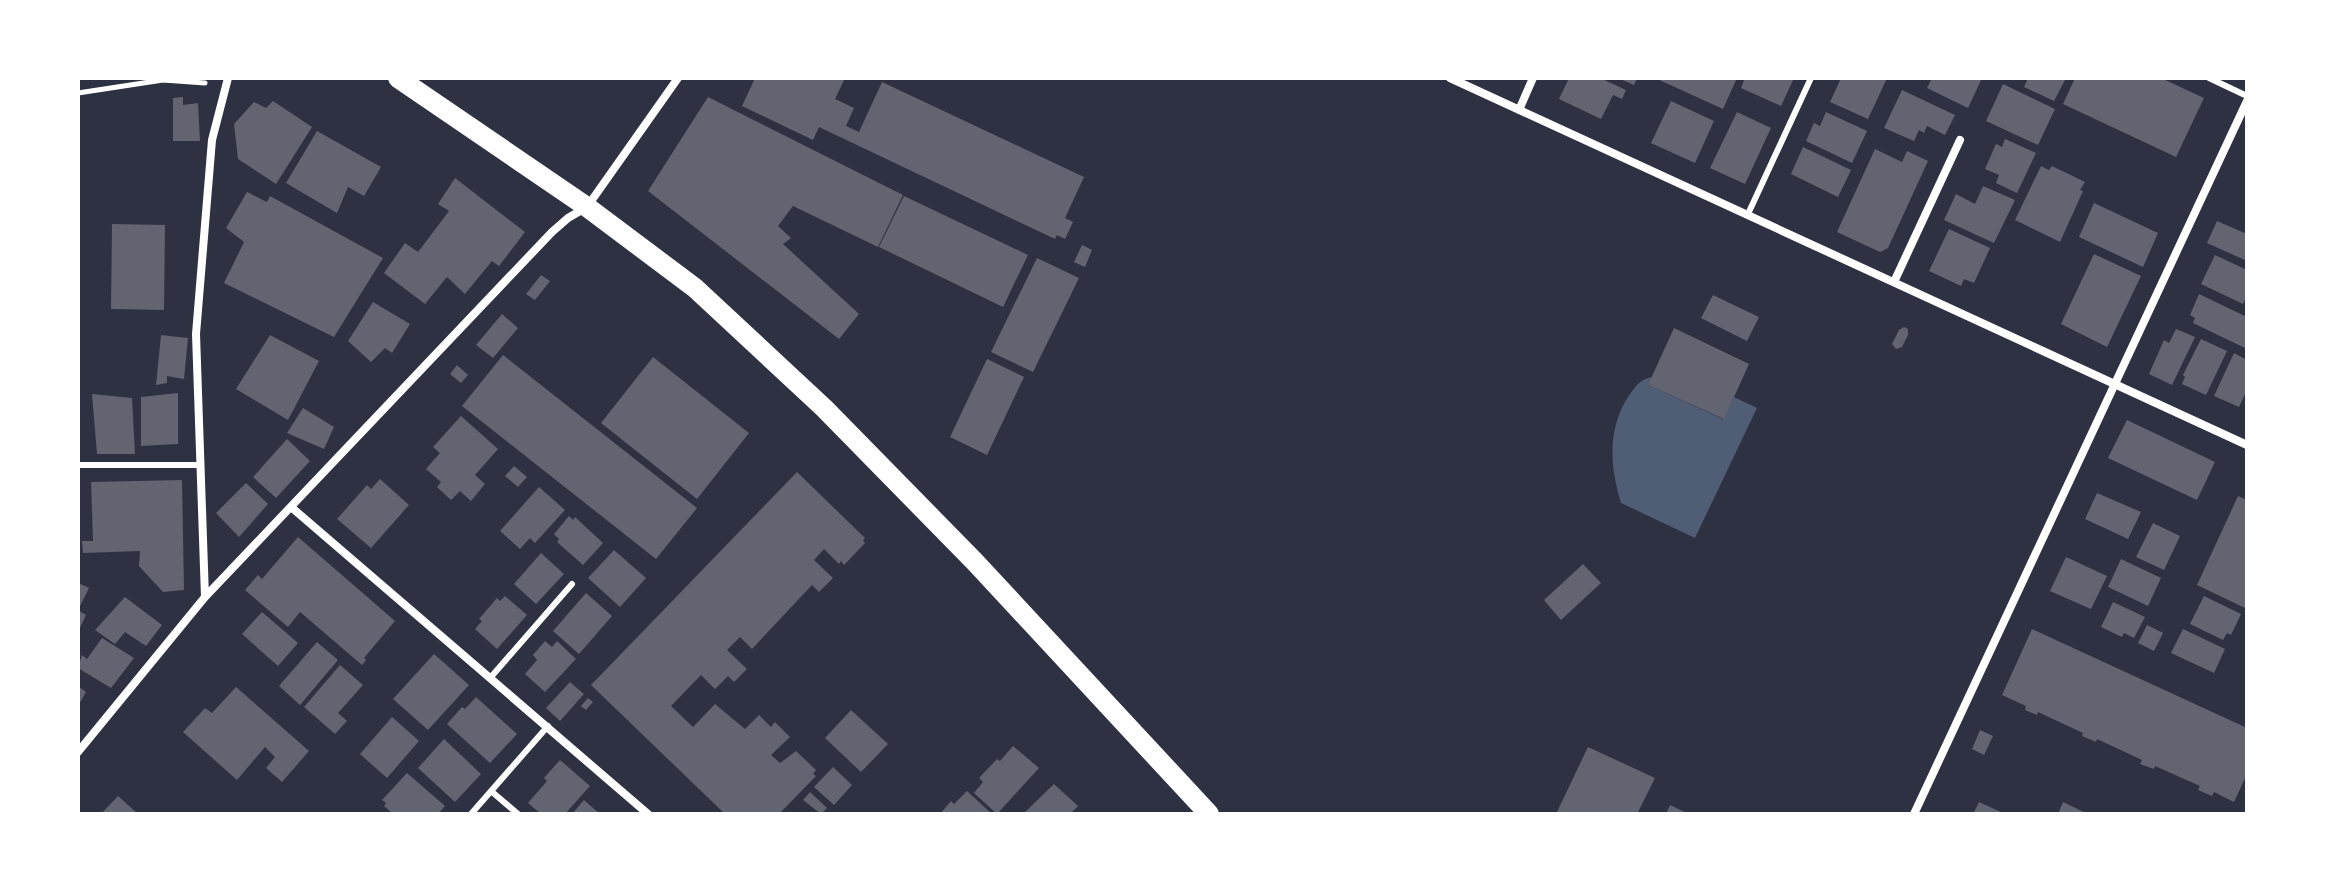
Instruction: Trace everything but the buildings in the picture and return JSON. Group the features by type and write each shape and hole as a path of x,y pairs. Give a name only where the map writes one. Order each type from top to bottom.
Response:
{"main road":[{"path":"398,78 587,207 695,288 824,408 975,562 1209,814"}],"street":[{"path":"78,752 205,597 552,232 587,207 678,78"},
{"path":"1450,78 2247,445"},
{"path":"1519,110 1533,78"},
{"path":"205,597 196,334 212,140 227,82"},
{"path":"1914,814 2247,98"},
{"path":"1894,282 1960,140"},
{"path":"291,507 648,814"}],"lane":[{"path":"1748,214 1811,78"},
{"path":"2209,78 2247,98"},
{"path":"78,465 201,465"},
{"path":"491,677 572,584"},
{"path":"471,814 548,726"},
{"path":"491,791 518,814"}],"path":[{"path":"78,93 163,80 227,82"}],"water":[{"path":"1652,377 1648,385 1723,419 1734,397 1757,408 1695,538 1621,503 1617,489 1612,448 1616,422 1633,390"}]}
